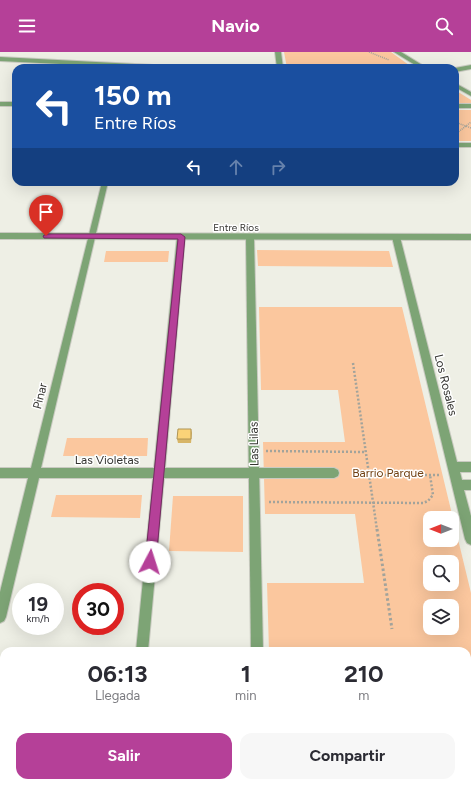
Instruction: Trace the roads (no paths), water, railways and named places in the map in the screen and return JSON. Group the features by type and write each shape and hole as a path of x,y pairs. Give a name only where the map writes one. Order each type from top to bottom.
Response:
{"street":[{"path":"278,52 280,64"},
{"path":"397,52 417,64"},
{"path":"0,59 96,64"},
{"path":"459,69 471,67"},
{"path":"459,87 471,94"},
{"path":"0,104 12,104"},
{"path":"459,106 471,106"},
{"path":"459,145 471,145"},
{"name":"Pinar","path":"0,617 104,186"},
{"name":"Entre Ríos","path":"0,236 471,237"},
{"path":"142,647 181,237"},
{"name":"Las Lilas","path":"250,237 258,647"},
{"name":"Los Rosales","path":"396,237 471,539"},
{"path":"455,476 471,467"},
{"name":"Las Violetas","path":"0,473 334,473"},
{"path":"455,476 471,485"}],"park label":[{"name":"Barrio Parque","path":"388,473"}]}
